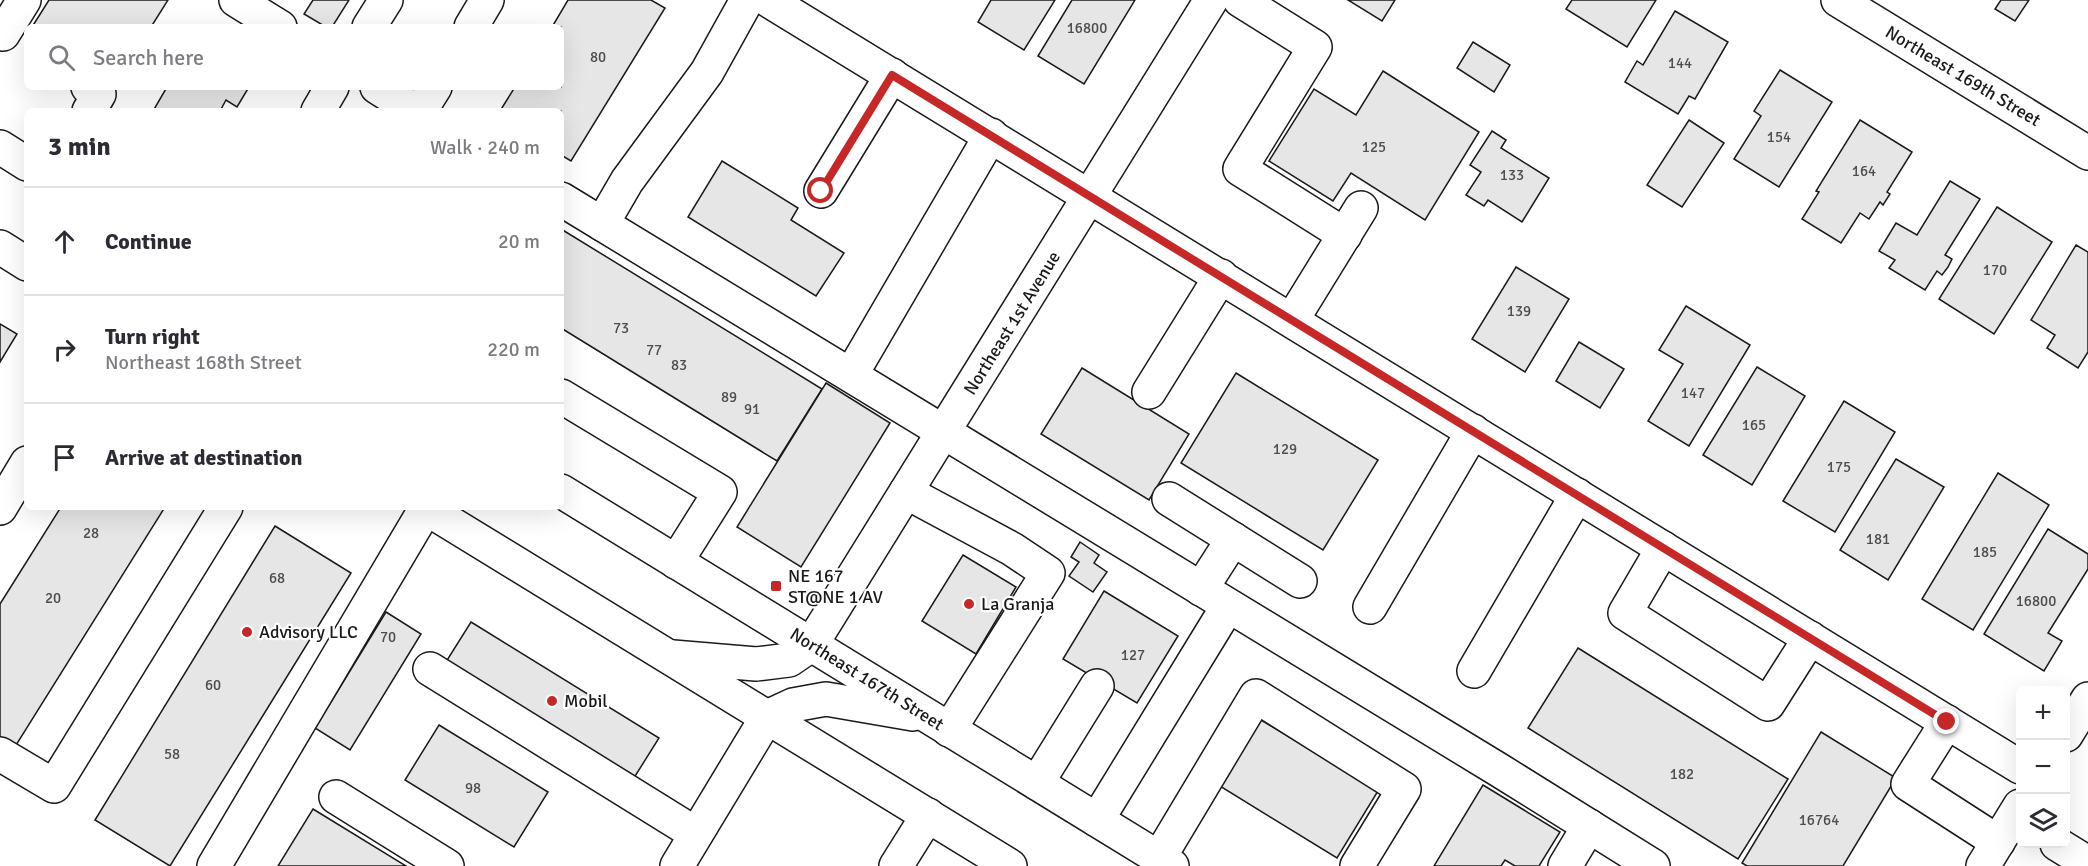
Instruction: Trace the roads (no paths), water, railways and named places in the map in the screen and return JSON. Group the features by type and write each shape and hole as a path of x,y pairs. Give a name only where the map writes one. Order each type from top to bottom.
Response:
{"street":[{"path":"10,38 24,0"},
{"path":"236,0 281,17"},
{"path":"371,24 386,0"},
{"path":"473,24 487,0"},
{"path":"602,224 627,181 707,72 747,0"},
{"path":"768,0 2016,765"},
{"name":"Northeast 1st Avenue","path":"811,645 1211,0"},
{"path":"1240,0 1315,47 1240,169 1345,235"},
{"name":"Northeast 169th Street","path":"1838,0 2088,153"},
{"path":"821,191 892,75"},
{"path":"91,108 99,94 93,90"},
{"path":"320,108 330,90"},
{"path":"382,90 410,108"},
{"path":"422,108 433,90"},
{"path":"851,375 991,135"},
{"path":"0,147 24,162"},
{"path":"564,201 1653,866"},
{"path":"1293,320 1361,208"},
{"path":"0,247 24,262"},
{"path":"1149,392 1221,276"},
{"path":"565,408 720,492 676,562"},
{"path":"1370,607 1473,431"},
{"path":"0,508 24,468"},
{"path":"677,866 767,717 793,705 826,699 939,723 1048,573 1012,549 906,492"},
{"name":"Northeast 167th Street","path":"564,493 1166,862"},
{"path":"1474,671 1577,495"},
{"path":"1169,499 1300,580"},
{"path":"0,754 54,786 224,510"},
{"path":"214,866 424,510"},
{"path":"428,510 1010,866"},
{"path":"1097,820 1215,598 1233,539"},
{"path":"1663,548 1625,613 1768,704 1810,638"},
{"path":"669,657 756,664 789,660 811,645"},
{"path":"430,669 696,834"},
{"path":"1037,783 1097,686"},
{"path":"1166,862 1256,696 1404,789 1357,866"},
{"path":"1947,722 1908,784 2007,830"},
{"path":"336,797 447,866"},
{"path":"896,866 928,815"},
{"path":"1565,866 1589,826"},
{"path":"2066,848 2088,863"}],"place":[{"name":"NE 167 ST@NE 1 AV","path":"776,586"},
{"name":"La Granja","path":"969,604"},
{"name":"Advisory LLC","path":"247,632"},
{"name":"Mobil","path":"552,701"}]}
